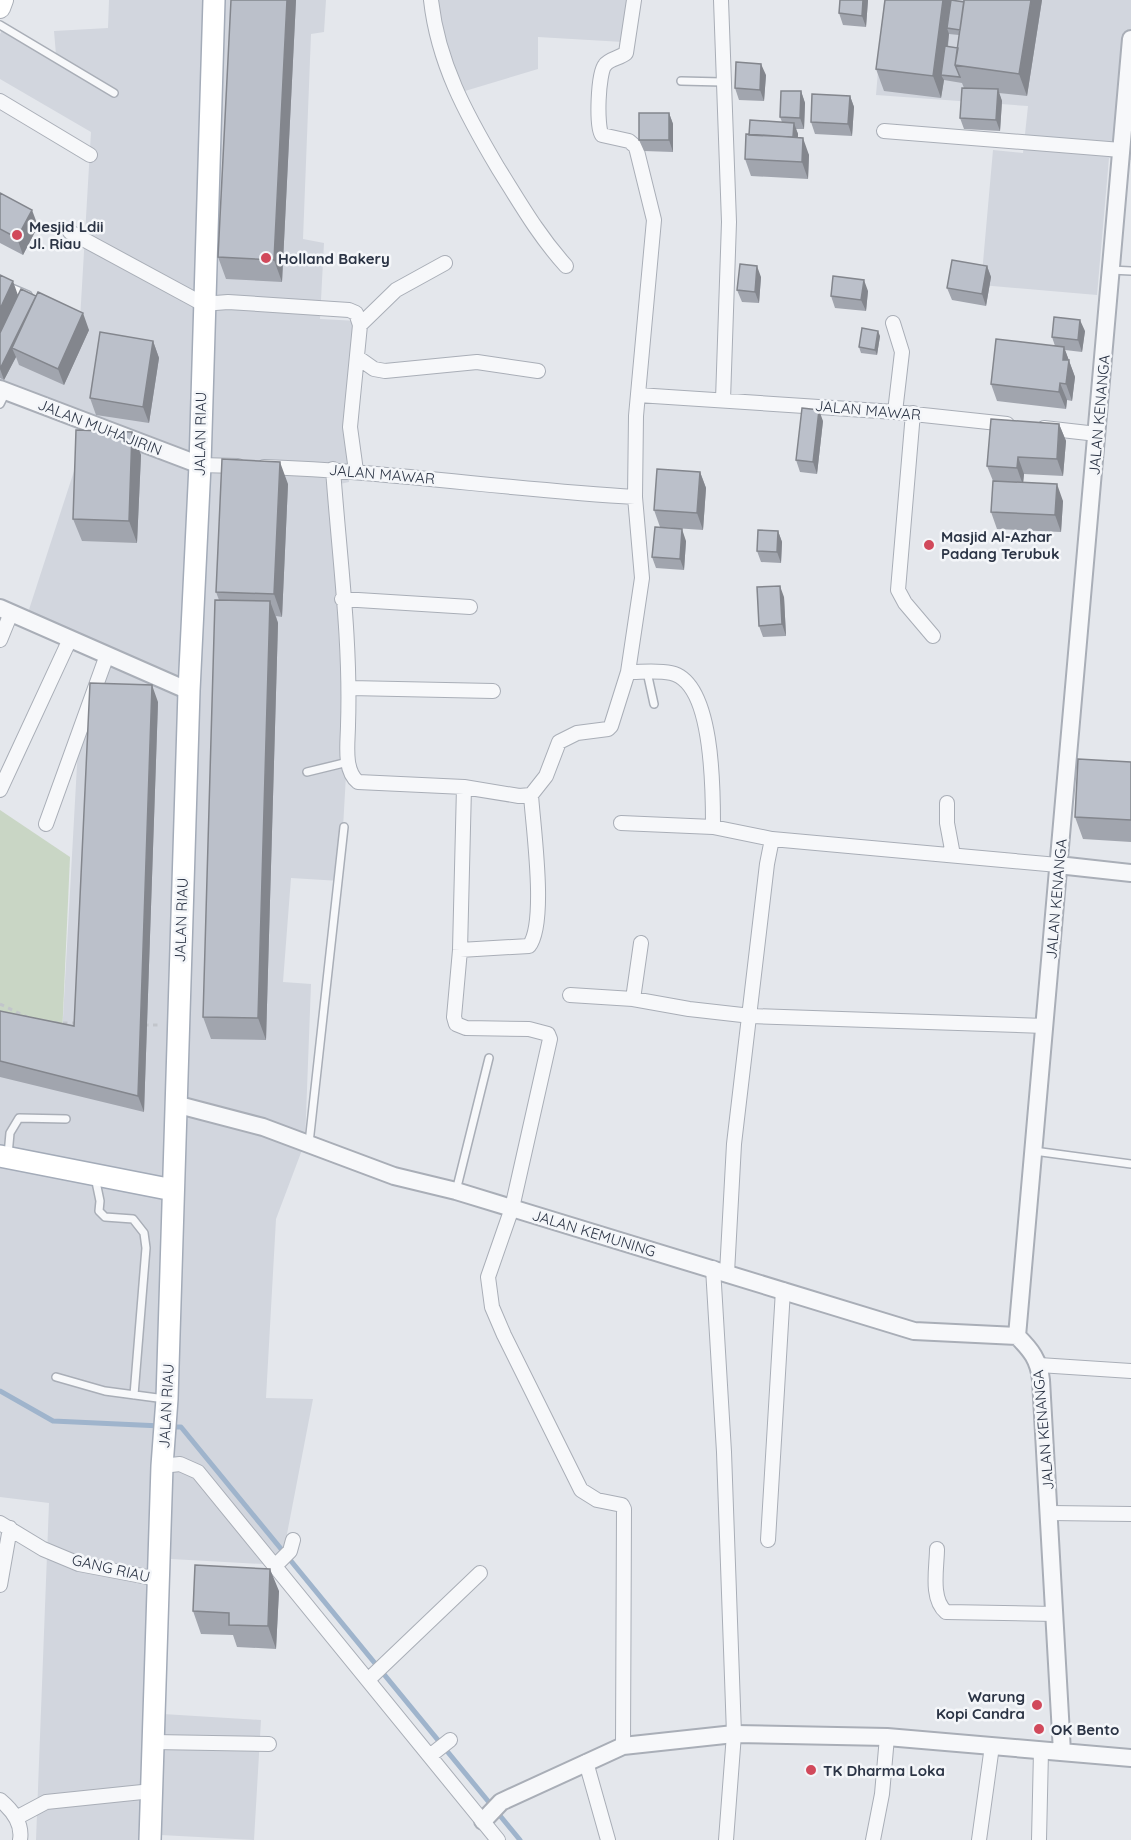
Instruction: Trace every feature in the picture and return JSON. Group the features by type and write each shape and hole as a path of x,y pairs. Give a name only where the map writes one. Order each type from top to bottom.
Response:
{"main road":[{"name":"JALAN RIAU","path":"150,1840 162,1466 167,1404 189,691 200,465 203,303 214,0"},
{"path":"4,1157 172,1190"}],"street":[{"path":"431,0 434,30 448,74 469,119 539,236 566,266"},
{"path":"460,950 529,946 535,939 538,913 531,795 546,776 559,742 577,733 608,729 611,726 628,672 642,578 635,497 638,395 654,220 636,147 629,141 602,135 598,124 601,73 606,63 626,53 634,0"},
{"path":"721,0 722,82 729,222 723,400"},
{"name":"JALAN KENANGA","path":"1062,1752 1050,1513 1039,1365 1031,1350 1017,1336 1131,39"},
{"path":"0,101 90,155"},
{"path":"884,131 1121,150"},
{"path":"70,232 203,303 228,302 349,310 356,313 360,325 350,427 356,471"},
{"path":"360,325 396,290 445,262"},
{"path":"893,323 902,352 895,412"},
{"path":"357,357 374,369 385,371 477,362 538,370"},
{"name":"JALAN MUHAJIRIN","path":"2,395 200,465"},
{"name":"JALAN MAWAR","path":"638,395 913,413 1097,434"},
{"path":"913,413 898,590 905,603 933,636"},
{"name":"JALAN MAWAR","path":"200,465 356,471 558,492 635,497"},
{"path":"333,470 350,688 348,762 351,775 358,782 464,788 519,796 531,795"},
{"path":"342,599 470,607"},
{"path":"0,640 6,611 189,691"},
{"path":"0,790 70,639"},
{"path":"46,824 107,655"},
{"path":"628,672 671,673 686,681 696,696 712,770 713,827"},
{"path":"350,688 493,691"},
{"path":"464,788 460,950 454,1017 456,1024 466,1028 529,1029 548,1034 550,1039 512,1208 488,1277 492,1307 581,1490 597,1500 622,1505 624,1509 623,1746"},
{"path":"947,802 947,823 953,855"},
{"path":"621,823 713,827 772,838 1131,873"},
{"path":"726,1840 734,1734 720,1271 751,1016 766,864 772,838"},
{"path":"633,999 641,943"},
{"path":"570,995 633,999 689,1010 751,1016 1045,1026"},
{"name":"JALAN KEMUNING","path":"175,1104 263,1127 394,1176 456,1191 914,1331 1017,1336"},
{"path":"768,1540 783,1290"},
{"path":"1039,1365 1131,1371"},
{"path":"162,1466 180,1464 198,1472 285,1554 434,1753 492,1812 498,1840"},
{"path":"1050,1513 1131,1514"},
{"path":"0,1585 5,1526"},
{"name":"GANG RIAU","path":"5,1526 43,1549 79,1564 158,1579"},
{"path":"937,1549 936,1592 940,1607 946,1612 1055,1614"},
{"path":"373,1674 480,1573"},
{"path":"492,1812 586,1762 623,1746 734,1734 887,1737 1131,1758"},
{"path":"873,1840 882,1794 887,1737"},
{"path":"434,1753 450,1740"},
{"path":"154,1742 268,1744"},
{"path":"979,1840 992,1746"},
{"path":"1039,1840 1041,1751"},
{"path":"586,1762 608,1840"},
{"path":"16,1818 46,1802 152,1791"},
{"path":"0,1800 16,1818 21,1831 20,1840"}],"lane":[{"path":"0,25 114,93"},
{"path":"681,81 722,82"},
{"path":"1111,270 1131,271"},
{"path":"0,283 36,299"},
{"path":"647,672 654,704"},
{"path":"307,772 348,762"},
{"path":"309,1143 344,827"},
{"path":"456,1191 489,1058"},
{"path":"4,1157 10,1133 19,1118 66,1119"},
{"path":"1034,1151 1131,1164"},
{"path":"94,1175 100,1201 99,1211 105,1217 133,1219 144,1233 146,1248 134,1395"},
{"path":"56,1377 105,1391 134,1395 167,1404"}],"path":[{"path":"0,1004 37,1020"},
{"path":"45,1022 84,1023"},
{"path":"138,1025 160,1025"}],"shaded area":[{"path":"109,0 326,0 324,32 311,34 303,239 324,243 320,319 358,321 349,482 331,486 346,775 340,881 291,878 283,982 311,984 305,1142 276,1219 266,1398 313,1399 281,1565 171,1559 163,1714 261,1720 254,1840 161,1835 161,1840 36,1840 49,1503 0,1497 0,1021 62,1036 78,747 110,659 24,625 88,428 0,392 0,301 79,337 91,132 0,79 0,34 2,30 56,55 54,31 108,28"},
{"path":"429,0 627,0 623,42 538,37 538,69 455,94"},
{"path":"884,0 1131,0 1131,160 1109,158 1097,295 981,285 993,150 1023,153 1028,106 876,95"}],"green space":[{"path":"0,810 70,857 62,1036 0,1021"}],"building":[{"path":"231,0 287,0 274,260 218,257"},
{"path":"840,0 863,0 862,16 839,13"},
{"path":"885,0 943,0 933,76 876,69"},
{"path":"951,0 964,2 960,30 947,28"},
{"path":"964,0 1031,0 1019,74 955,65"},
{"path":"945,46 958,48 955,65 960,77 941,75"},
{"path":"736,62 761,64 760,90 735,88"},
{"path":"962,88 998,89 996,120 960,118"},
{"path":"781,91 801,91 800,118 780,117"},
{"path":"812,94 850,96 848,124 811,122"},
{"path":"639,113 669,113 669,140 639,140"},
{"path":"750,120 794,123 793,137 749,135"},
{"path":"746,134 803,138 802,162 745,159"},
{"path":"0,193 32,210 17,238 0,229"},
{"path":"952,260 987,266 982,294 947,288"},
{"path":"740,264 757,266 755,292 737,290"},
{"path":"0,275 13,281 0,309"},
{"path":"833,276 864,280 861,300 831,296"},
{"path":"21,289 36,296 0,369 0,333"},
{"path":"38,292 83,313 58,369 12,348"},
{"path":"1054,317 1080,320 1078,340 1052,337"},
{"path":"862,328 878,331 875,350 859,347"},
{"path":"100,332 153,341 143,407 90,398"},
{"path":"996,339 1064,347 1063,360 1069,360 1066,384 1060,383 1059,392 991,384"},
{"path":"802,408 819,410 813,462 796,460"},
{"path":"991,419 1059,424 1057,459 1018,457 1017,468 987,466"},
{"path":"76,430 132,432 129,521 73,519"},
{"path":"222,459 280,462 274,594 216,592"},
{"path":"657,469 700,472 697,513 654,510"},
{"path":"993,481 1057,484 1055,515 991,512"},
{"path":"655,527 682,529 680,559 652,557"},
{"path":"758,530 778,531 777,552 757,551"},
{"path":"780,586 782,624 759,626 757,587"},
{"path":"215,600 270,601 258,1018 203,1017"},
{"path":"90,683 152,685 138,1096 0,1061 0,1011 74,1026"},
{"path":"1078,759 1131,762 1131,820 1075,817"},
{"path":"195,1565 270,1569 268,1626 229,1625 229,1613 193,1611"}],"waterway":[{"path":"0,1391 53,1421 161,1426"},
{"path":"171,1427 181,1427 520,1840"}],"place":[{"name":"Mesjid Ldii Jl. Riau","path":"17,235"},
{"name":"Holland Bakery","path":"266,258"},
{"name":"Masjid Al-Azhar Padang Terubuk","path":"929,545"},
{"name":"Warung Kopi Candra","path":"1037,1705"},
{"name":"OK Bento","path":"1039,1729"},
{"name":"TK Dharma Loka","path":"811,1770"}]}
